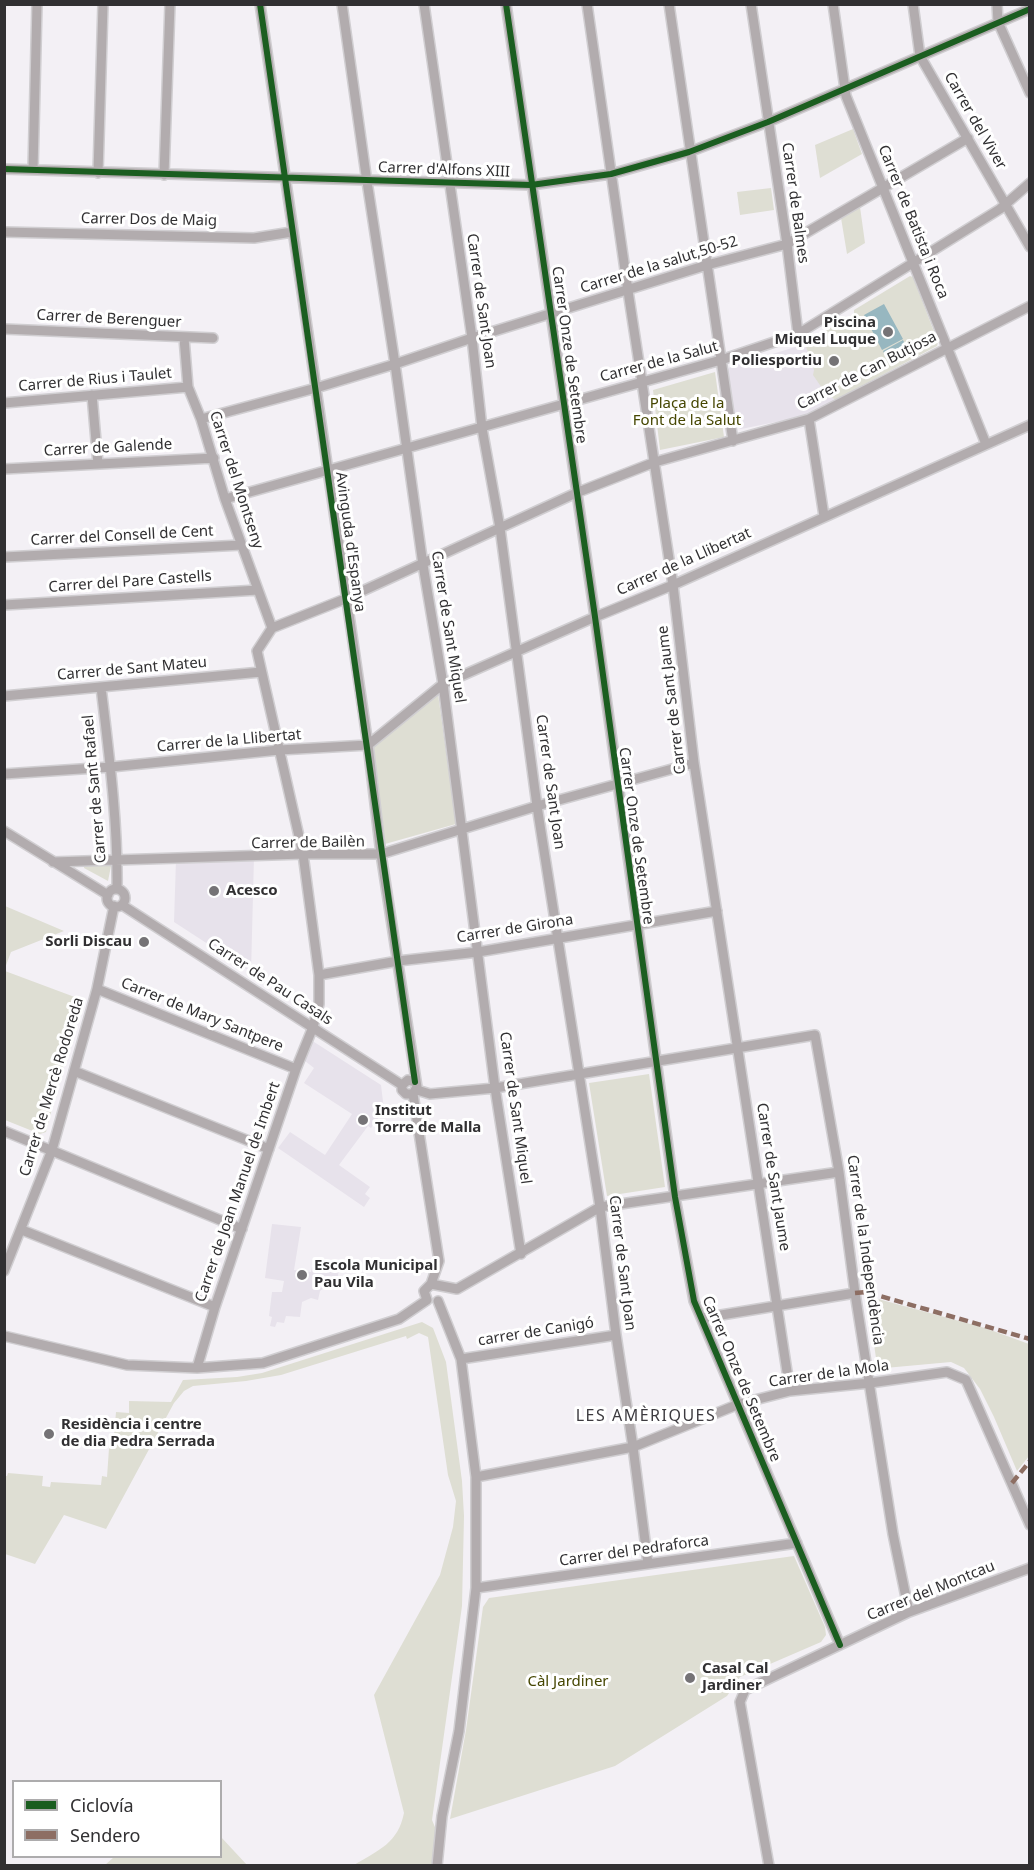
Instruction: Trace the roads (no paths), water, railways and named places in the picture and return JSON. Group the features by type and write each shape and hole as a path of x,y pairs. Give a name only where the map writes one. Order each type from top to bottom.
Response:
{"street":[{"path":"33,170 37,4"},
{"path":"98,173 103,4"},
{"path":"164,175 170,4"},
{"name":"Avinguda d'Espanya","path":"260,4 398,961 438,1261 431,1284"},
{"name":"Carrer de Sant Miquel","path":"342,4 423,565 443,684 460,831 495,1088 521,1254"},
{"name":"Carrer de Sant Joan","path":"424,4 472,338 482,428 500,528 537,806 600,1207 648,1564"},
{"name":"Carrer Onze de Setembre","path":"506,4 595,617 675,1197 694,1301 740,1404 840,1645"},
{"name":"Carrer de Sant Jaume","path":"587,4 628,291 674,585 694,763 790,1391"},
{"path":"669,4 733,441"},
{"name":"Carrer de Balmes","path":"750,4 787,243 798,334"},
{"name":"Carrer de Batista i Roca","path":"832,4 844,89 986,444"},
{"name":"Carrer del Viver","path":"913,4 920,56 1029,247"},
{"path":"997,4 998,22 1029,93"},
{"name":"Carrer d'Alfons XIII","path":"4,170 531,185 611,174 689,152 768,122 1029,9"},
{"name":"Carrer de la salut,50-52","path":"201,419 316,388 707,265 787,243 968,138"},
{"name":"Carrer de la Salut","path":"225,499 721,360 798,334 1006,205 1029,183"},
{"name":"Carrer Dos de Maig","path":"4,232 255,238 292,232"},
{"name":"Carrer de Can Butjosa","path":"273,628 423,565 576,493 655,462 809,419 1029,306"},
{"name":"Carrer de Berenguer","path":"4,329 213,338"},
{"name":"Carrer del Montseny","path":"184,338 188,387 214,458 225,499 273,628"},
{"name":"Carrer de Rius i Taulet","path":"4,403 188,387"},
{"path":"92,395 98,464"},
{"path":"809,419 824,516"},
{"name":"Carrer de la Llibertat","path":"4,774 111,767 279,750 368,745 443,684 674,585 1029,425"},
{"name":"Carrer de Galende","path":"4,469 214,458"},
{"name":"Carrer del Consell de Cent","path":"4,557 242,545"},
{"name":"Carrer del Pare Castells","path":"4,605 258,590"},
{"name":"Carrer de Joan Manuel de Imbert","path":"196,1368 296,1070 313,1028 319,1004 319,975 303,854 257,651 273,628"},
{"name":"Carrer de Sant Mateu","path":"4,696 261,672"},
{"name":"Carrer de Sant Rafael","path":"101,687 111,767 117,889"},
{"name":"Carrer de Bailèn","path":"53,862 303,854 381,854 537,806 694,763"},
{"path":"4,831 108,895"},
{"path":"117,889 124,894 125,900 118,906 108,901 108,895 112,890 117,889"},
{"name":"Carrer de Mercè Rodoreda","path":"4,1271 52,1150 118,906"},
{"name":"Carrer de Pau Casals","path":"118,906 402,1085 402,1090 406,1094 415,1089"},
{"name":"Carrer de Girona","path":"319,975 398,961 478,952 717,911"},
{"name":"Carrer de Mary Santpere","path":"97,989 296,1070"},
{"name":"Carrer de la Independència","path":"739,1048 815,1035 839,1172 855,1293 893,1534 909,1612"},
{"path":"415,1089 430,1094 495,1088 739,1048"},
{"path":"74,1071 269,1149"},
{"path":"4,1131 242,1229"},
{"path":"441,1287 443,1293 438,1301 428,1300 424,1291 431,1284 457,1289 600,1207 839,1172"},
{"path":"22,1230 215,1307"},
{"path":"703,1317 855,1293"},
{"path":"4,1336 127,1365 196,1368 263,1363 399,1319 428,1300"},
{"path":"436,1866 442,1816 459,1731 476,1588 476,1477 461,1359 438,1301"},
{"name":"carrer de Canigó","path":"461,1359 616,1335"},
{"name":"Carrer de la Mola","path":"476,1477 633,1447 740,1404 790,1391 947,1372 966,1380 1026,1505 1029,1525"},
{"name":"Carrer del Pedraforca","path":"476,1588 797,1543"},
{"name":"Carrer del Montcau","path":"769,1866 740,1702 745,1690 909,1612 1029,1568"}],"water":[{"path":"884,304 903,339 882,350 864,315"},
{"path":"903,340 910,354 890,365 883,351"}],"place":[{"name":"Piscina Miquel Luque","path":"888,332"},
{"name":"Poliesportiu","path":"834,361"},
{"name":"Acesco","path":"214,891"},
{"name":"Sorli Discau","path":"144,942"},
{"name":"Institut Torre de Malla","path":"363,1120"},
{"name":"Escola Municipal Pau Vila","path":"302,1275"},
{"name":"Residència i centre de dia Pedra Serrada","path":"49,1434"},
{"name":"Casal Cal Jardiner","path":"690,1678"}],"district":[{"name":"LES AMÈRIQUES","path":"646,1416"}],"park label":[{"name":"Plaça de la Font de la Salut","path":"687,412"},
{"name":"Càl Jardiner","path":"568,1682"}]}
